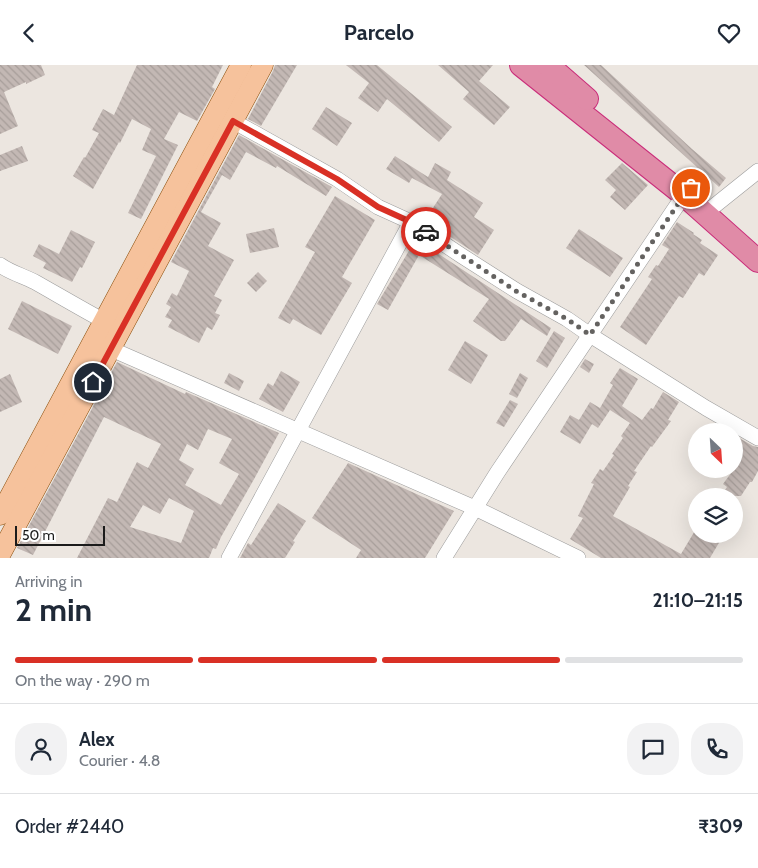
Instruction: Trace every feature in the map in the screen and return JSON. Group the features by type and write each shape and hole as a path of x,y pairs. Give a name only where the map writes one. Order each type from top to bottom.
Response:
{"highway":[{"path":"521,65 688,191"},
{"path":"548,65 709,210 758,261"},
{"path":"709,210 758,245"}],"main road":[{"path":"10,510 111,349 146,261 240,65"},
{"path":"0,555 10,510 104,321 146,261 233,121 263,65"}],"street":[{"path":"233,121 337,179 378,207 411,222 516,291 567,319 706,408 758,438"},
{"path":"709,210 758,171"},
{"path":"444,558 498,473 688,191"},
{"path":"229,558 411,222"},
{"path":"0,265 34,281 104,321"},
{"path":"111,349 475,508 578,558"}],"building":[{"path":"0,65 41,65 45,75 4,92 18,126 0,134"},
{"path":"137,65 223,65 212,87 215,89 197,121 179,112 164,139 178,145 141,219 128,213 156,156 142,150 151,129 132,119 93,189 73,176 99,133 92,130 103,109 114,115"},
{"path":"275,65 297,65 261,126 248,119"},
{"path":"346,65 377,65 452,127 439,142 387,99 378,112 358,98 369,83"},
{"path":"438,65 493,65 479,81 510,107 494,125 463,99 469,92"},
{"path":"584,65 601,65 726,178 719,187"},
{"path":"326,107 352,123 337,146 312,129"},
{"path":"239,135 332,187 326,196 277,166 276,168 246,152 230,180 222,175 201,212 221,223 208,246 234,260 214,296 222,300 215,313 220,315 212,330 207,327 199,343 168,327 172,320 165,317 171,307 166,304 172,293 177,296 189,271 171,262"},
{"path":"22,146 28,161 0,171 0,155"},
{"path":"395,156 428,177 435,163 451,172 447,180 483,203 474,217 494,230 478,255 425,220 442,194 412,178 409,183 386,169"},
{"path":"622,163 648,185 625,210 610,197 616,190 605,180"},
{"path":"335,196 375,220 342,277 352,283 321,335 293,319 290,324 278,318 315,252 305,247"},
{"path":"677,222 694,233 702,240 700,243 718,255 704,276 699,273 683,298 679,296 646,345 620,327 652,279 648,277 669,249 662,245"},
{"path":"274,228 279,247 250,253 246,234"},
{"path":"579,229 623,258 610,277 566,248"},
{"path":"71,230 95,242 82,268 80,267 72,282 43,268 46,263 33,256 39,244 59,254"},
{"path":"416,239 551,328 547,336 521,319 505,341 501,341 473,321 489,299 419,255 388,310 377,304"},
{"path":"258,272 267,281 256,292 247,283"},
{"path":"22,301 72,326 58,354 8,329"},
{"path":"554,331 565,338 547,368 536,361"},
{"path":"465,341 488,355 471,384 448,370"},
{"path":"585,359 594,364 589,373 580,367"},
{"path":"117,362 185,394 186,392 279,433 216,549 213,548 209,558 77,558 108,498 117,502 137,462 148,468 161,444 104,417 33,555 17,548","holes":["208,429 232,439 219,463 239,474 221,505 185,485 194,469 179,460 187,444 198,450","169,498 194,511 181,543 130,527 143,505 160,514"]},
{"path":"620,368 638,379 622,406 642,420 651,408 653,409 663,392 679,402 668,420 671,421 634,471 637,472 613,516 681,554 688,542 719,543 710,558 601,558 570,539 583,518 578,516 594,484 591,483 600,469 603,471 614,455 612,454 623,438 621,436 630,423 610,410 598,428 592,424 580,444 560,432 570,415 579,420 590,402 600,408 613,385 610,383"},
{"path":"281,371 300,382 283,412 259,399 268,383 273,386"},
{"path":"229,373 244,381 239,391 224,383"},
{"path":"520,373 528,378 517,398 509,394"},
{"path":"10,374 22,402 0,412 0,379"},
{"path":"510,400 518,404 504,427 496,423"},
{"path":"743,440 758,447 758,471 743,493 743,488 726,488 723,484 727,478 743,478"},
{"path":"348,463 454,511 425,558 356,558 361,550 312,518"},
{"path":"278,503 306,521 285,558 240,558 248,543 251,545"}],"way so far":[{"path":"426,232 516,291 567,319 590,335 684,195 691,188"}],"route":[{"path":"93,382 233,121 337,179 378,207 411,222 426,232"}]}
